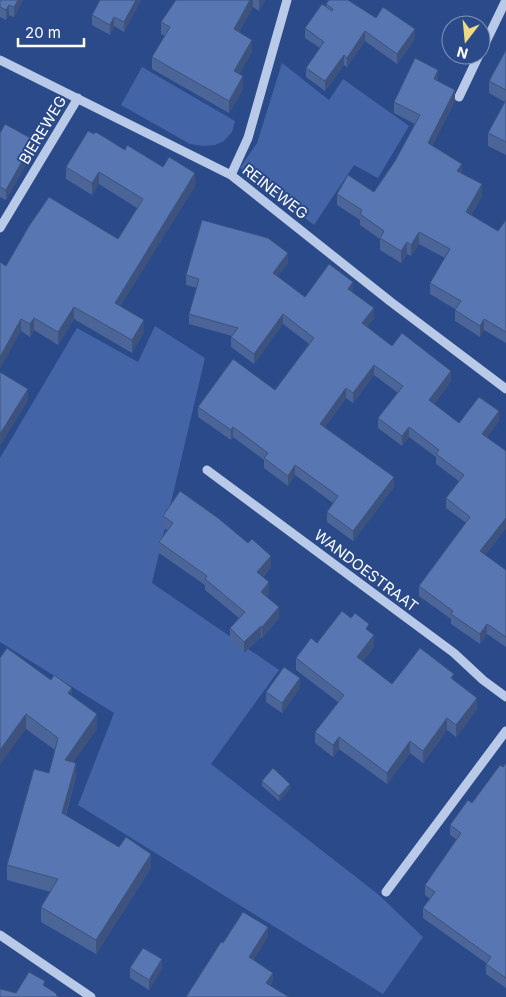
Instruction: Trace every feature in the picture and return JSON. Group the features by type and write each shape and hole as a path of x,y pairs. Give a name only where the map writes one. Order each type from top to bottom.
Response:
{"street":[{"path":"231,175 248,138 288,0"},
{"path":"491,31 506,0"},
{"name":"REINEWEG","path":"0,60 231,175 391,302 506,388"},
{"path":"459,97 474,65"},
{"name":"BIEREWEG","path":"0,228 78,98"},
{"name":"WANDOESTRAAT","path":"207,470 454,653 506,698"},
{"path":"386,892 506,731"},
{"path":"0,936 91,997"}],"shaded area":[{"path":"282,63 329,100 343,79 409,126 378,178 354,165 314,225 240,168 257,143"},
{"path":"142,67 235,121 232,132 224,141 215,145 190,144 121,105"},
{"path":"155,326 205,358 152,583 279,670 211,764 379,895 423,937 383,994 78,805 114,713 0,642 0,458 77,328 138,362"}],"building":[{"path":"0,0 18,0 14,7 9,5 6,10 0,7"},
{"path":"100,0 136,0 124,22 114,17 110,25 92,15"},
{"path":"176,0 250,0 234,29 252,40 234,71 243,76 229,101 152,57 170,27 161,22"},
{"path":"329,0 348,0 376,18 383,7 415,29 397,54 365,31 347,58 344,55 325,81 306,68 324,42 305,28 322,4 332,11 333,9 326,4"},
{"path":"506,50 506,90 489,81"},
{"path":"415,58 438,70 434,79 455,90 428,143 462,164 457,171 482,184 466,212 498,231 506,220 506,332 484,319 480,326 455,310 461,301 430,283 450,249 419,232 411,245 407,242 401,251 380,238 384,231 360,214 362,210 337,194 348,175 374,192 395,161 420,115 394,102"},
{"path":"506,100 506,142 488,133"},
{"path":"5,124 34,140 6,190 0,187 0,133"},
{"path":"88,131 94,134 96,132 125,150 127,145 163,167 169,157 195,173 115,303 144,320 132,340 74,307 58,332 34,318 30,324 21,319 0,357 0,262 6,266 29,226 49,197 118,239 143,199 99,172 92,183 66,167"},
{"path":"202,220 268,238 288,253 273,273 305,297 329,264 353,282 348,289 374,308 362,323 392,346 402,333 451,371 429,400 459,423 479,397 499,411 482,434 506,451 506,518 480,551 506,570 506,637 487,624 480,634 451,614 453,611 419,586 470,517 446,498 464,475 436,454 439,450 409,427 402,436 378,418 403,386 374,365 353,393 346,388 320,424 394,477 353,531 327,512 338,496 295,465 288,476 264,458 268,453 233,427 231,430 198,407 233,359 275,390 314,338 283,314 254,354 231,337 238,328 189,314 199,279 186,275"},
{"path":"0,372 28,389 0,434"},
{"path":"180,491 218,518 248,543 252,539 271,556 257,572 269,582 261,592 279,607 262,627 244,642 230,628 245,612 205,579 207,576 159,542 173,523 163,516"},
{"path":"342,611 351,618 355,613 369,624 366,629 374,635 357,657 392,684 420,648 454,674 451,678 477,698 456,725 447,718 423,751 410,741 387,773 339,737 333,745 315,732 344,695 296,658 311,638 317,643"},
{"path":"7,648 51,680 54,675 72,688 68,693 97,714 65,760 76,763 62,813 119,847 126,837 151,854 96,940 41,907 58,879 7,865 34,769 49,773 58,738 26,714 0,750 0,658"},
{"path":"284,667 300,678 282,703 266,692"},
{"path":"506,763 506,978 486,964 491,957 423,908 435,892 425,885 461,833 450,825 468,800 472,803 500,765 503,767"},
{"path":"273,768 290,784 279,796 262,781"},
{"path":"243,912 268,927 249,957 273,973 266,983 289,997 186,997 221,942 223,943"},
{"path":"143,948 162,959 149,980 130,968"},
{"path":"29,972 45,981 43,985 59,997 0,997 0,989 16,993"}]}
